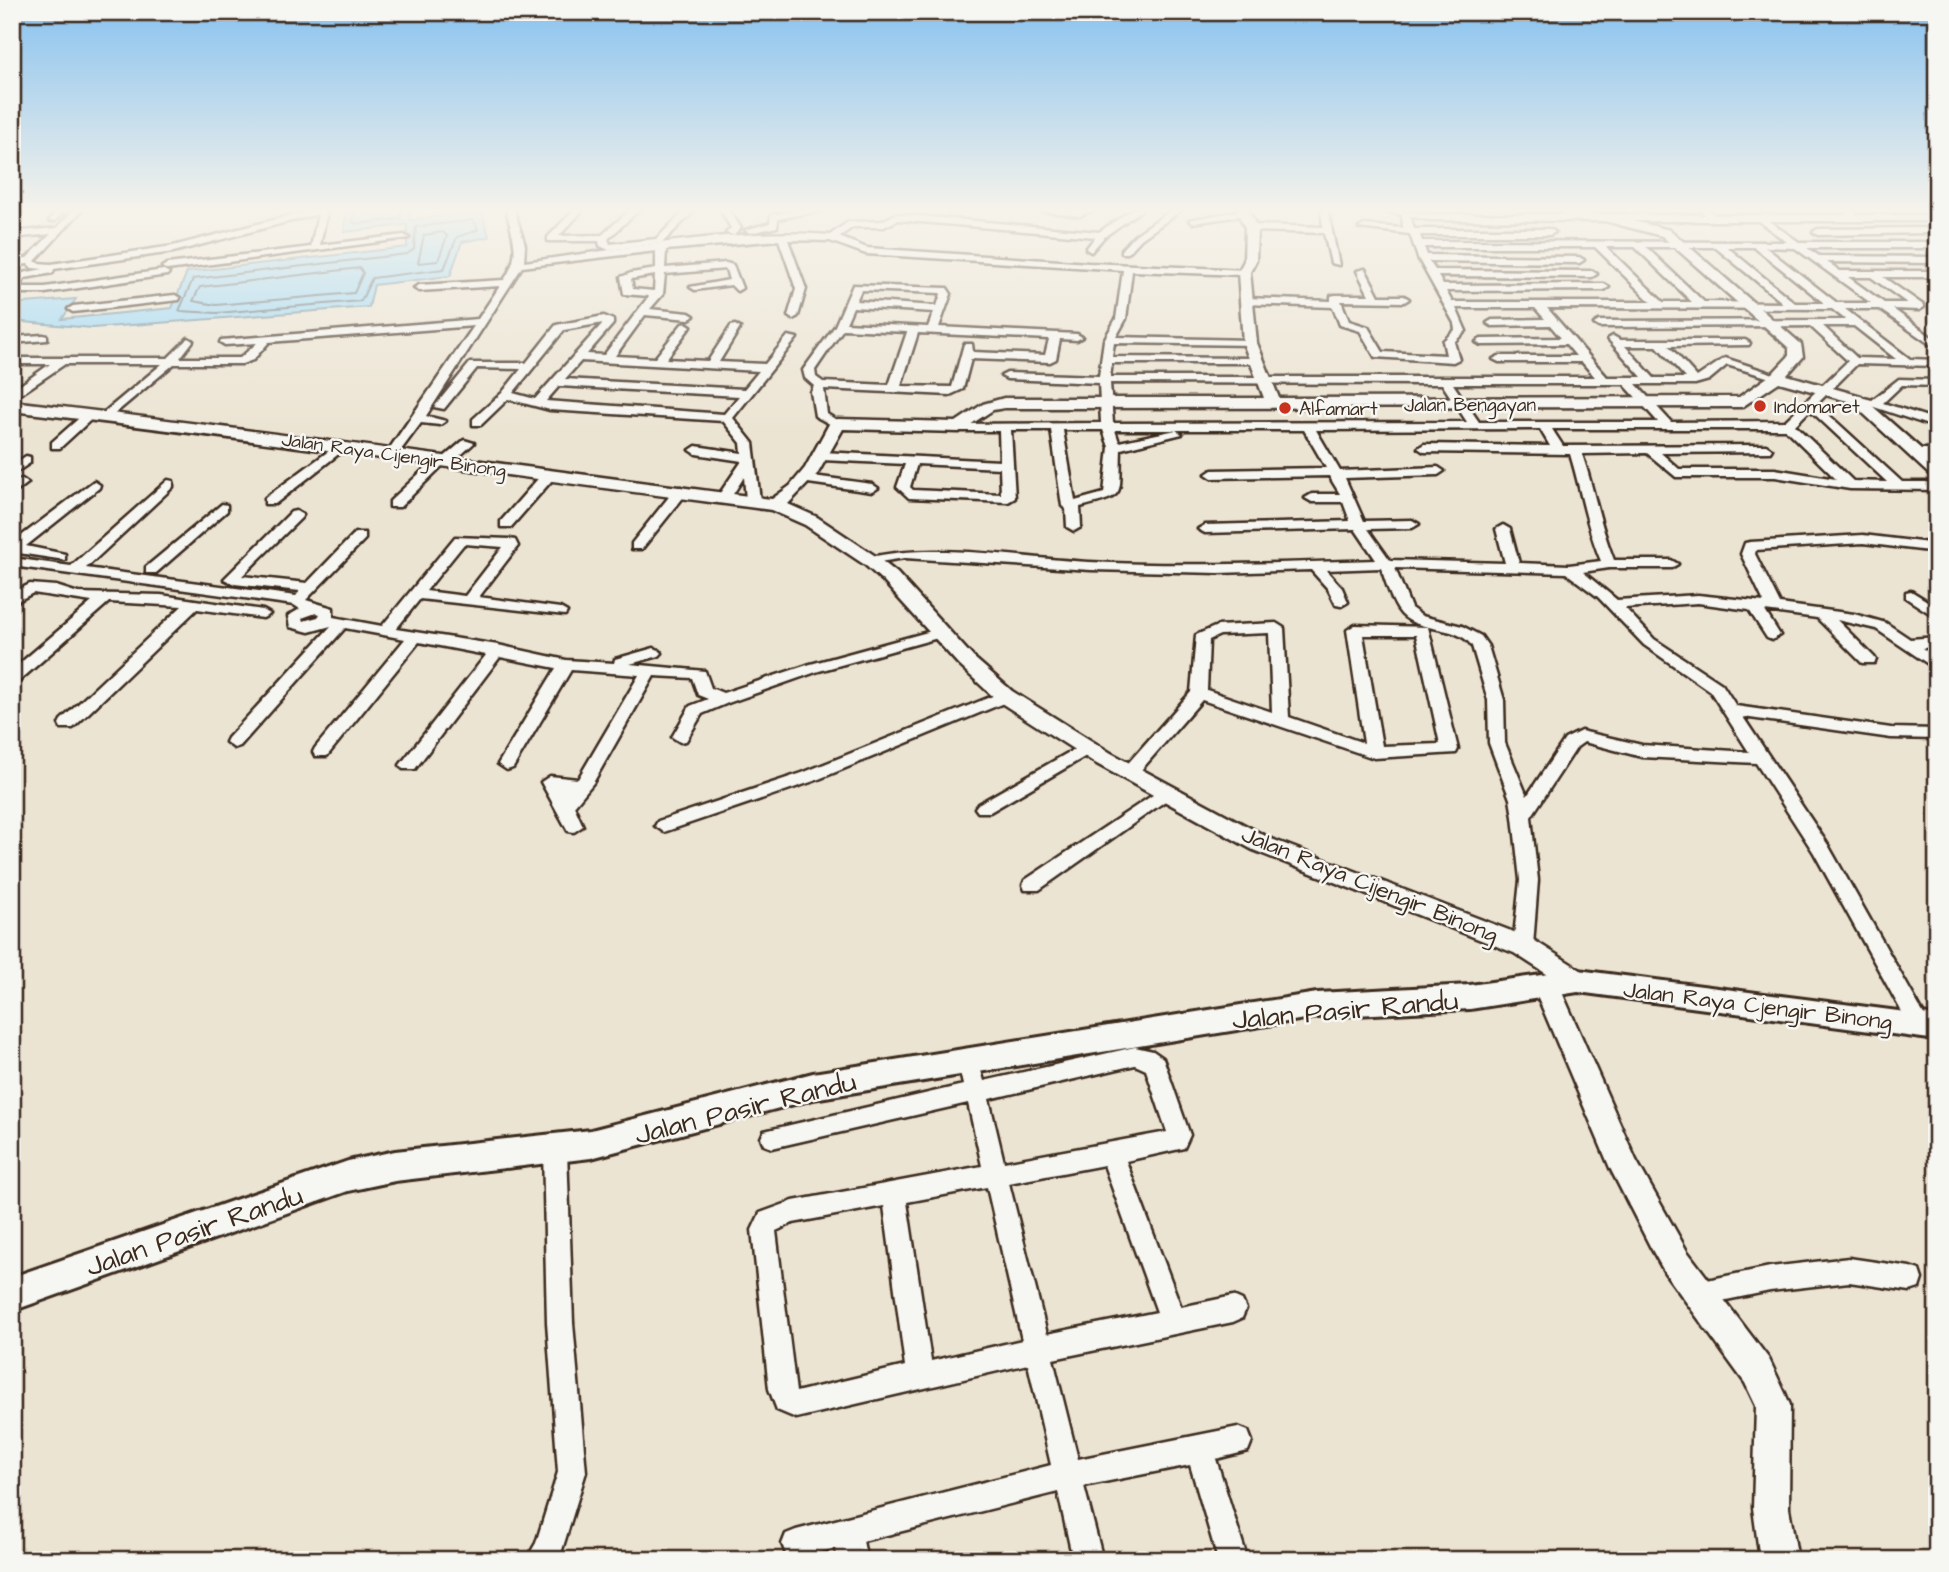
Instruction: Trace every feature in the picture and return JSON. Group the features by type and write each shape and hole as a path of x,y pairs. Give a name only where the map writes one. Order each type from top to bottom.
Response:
{"main road":[{"name":"Jalan Raya Cjengir Binong","path":"1578,981 1928,1027"},
{"name":"Jalan Pasir Randu","path":"12,1293 348,1176 395,1166 555,1150 639,1134 813,1086 1317,1005 1470,997 1547,988 1578,981"}],"street":[{"path":"15,282 13,290 159,283 175,298"},
{"path":"695,287 736,285 735,282"},
{"path":"793,316 802,289 799,282"},
{"path":"1073,507 1111,495 1115,447 1107,426 1104,380 1109,340 1121,318 1126,282"},
{"path":"1245,282 1250,343 1281,426"},
{"path":"1367,282 1375,298"},
{"path":"1437,282 1461,331 1476,343 1567,341"},
{"path":"1600,282 1621,306"},
{"path":"1637,282 1661,306"},
{"path":"1677,282 1702,306"},
{"path":"959,427 988,407 1004,403 1742,402 1777,377 1799,352 1771,324 1720,282"},
{"path":"1764,282 1792,305"},
{"path":"1805,282 1907,362"},
{"path":"1848,282 1936,345"},
{"path":"1449,305 1919,307 1885,282"},
{"path":"73,309 98,306 159,283"},
{"path":"419,288 507,283"},
{"path":"391,455 418,419 507,283"},
{"path":"98,306 111,284"},
{"path":"506,395 537,404 727,418 747,443 748,460 774,506 804,483 822,456 837,424 826,420 819,409 829,398 811,378 809,370 840,326 857,287 934,288 946,294 933,329"},
{"path":"1440,288 1604,287"},
{"path":"607,359 654,297"},
{"path":"1404,299 1336,298 1336,304 1344,323 1364,329 1377,353 1383,356 1453,359 1448,339 1461,331"},
{"path":"1246,300 1336,304"},
{"path":"850,304 941,309"},
{"path":"1539,306 1604,381"},
{"path":"1581,306 1651,381"},
{"path":"627,410 646,386 687,321 643,312"},
{"path":"477,422 506,395 562,326 604,319 609,322 537,404"},
{"path":"225,342 480,322"},
{"path":"1492,323 1552,322"},
{"path":"1813,323 1854,361 1937,363"},
{"path":"1599,324 1858,323"},
{"path":"1726,324 1745,343"},
{"path":"840,326 1077,337"},
{"path":"711,365 735,328"},
{"path":"894,389 914,328"},
{"path":"820,385 955,391 969,343 975,332"},
{"path":"967,355 1050,359 1055,336"},
{"path":"12,340 43,338"},
{"path":"727,418 792,338"},
{"path":"12,361 168,363 246,360 266,339"},
{"path":"1109,340 1250,343"},
{"path":"55,445 168,363 188,341"},
{"path":"1616,343 1745,343"},
{"path":"1660,343 1695,381"},
{"path":"1007,376 1104,380 1695,381 1705,378 1745,343"},
{"path":"577,357 768,368"},
{"path":"1107,359 1255,361"},
{"path":"1499,359 1583,359"},
{"path":"1725,361 1936,424"},
{"path":"1850,485 1788,425 1854,361"},
{"path":"12,397 61,362"},
{"path":"440,407 474,365 530,366"},
{"path":"1444,379 1475,425"},
{"path":"1627,381 1668,426"},
{"path":"555,382 747,393"},
{"path":"1874,405 1899,382 1937,383"},
{"path":"1856,399 1937,472"},
{"path":"1810,404 1899,486"},
{"name":"Jalan Raya Cijengir Binong","path":"12,406 341,446 548,476 724,496 774,506 871,561 890,577 940,633 1005,695 1129,773 1261,844 1523,946 1578,981"},
{"path":"418,419 440,421"},
{"name":"Jalan Bengayan","path":"837,424 1005,429 1107,426 1788,425"},
{"path":"1212,474 1443,472 1424,448 1411,425"},
{"path":"1543,425 1559,450"},
{"path":"1308,426 1349,498 1358,524 1386,564 1405,610 1410,615 1457,629 1476,639 1480,646 1496,700 1497,743 1519,799 1522,817 1528,880 1523,946"},
{"path":"1743,426 1790,475"},
{"path":"1115,447 1210,427"},
{"path":"1057,428 1069,506 1073,507"},
{"path":"912,461 903,487 909,494 1008,498 1005,429"},
{"path":"395,504 468,443"},
{"path":"270,501 341,446"},
{"path":"1424,448 1766,449"},
{"path":"1648,448 1676,473 1790,475 1850,485 1937,486"},
{"path":"696,450 748,460"},
{"path":"1575,450 1592,505 1595,531 1609,564"},
{"path":"1918,453 1937,453"},
{"path":"822,456 1007,465"},
{"path":"12,471 26,460"},
{"path":"724,496 748,460"},
{"path":"506,524 548,476"},
{"path":"804,483 872,488"},
{"path":"80,566 168,484"},
{"path":"13,552 94,485"},
{"path":"637,546 681,491"},
{"path":"1312,498 1349,498"},
{"path":"1073,507 1074,527"},
{"path":"151,570 222,508"},
{"path":"231,579 296,515"},
{"path":"1205,528 1412,524"},
{"path":"1503,529 1513,568"},
{"path":"360,536 311,588 304,605 295,616 295,624 309,627 333,622 414,638 498,650 566,665 604,667 654,658 699,674 704,691 680,737"},
{"path":"1774,607 1748,554 1750,546 1840,539 1937,548"},
{"path":"385,632 460,540 510,543 511,546 469,600"},
{"path":"13,552 133,577 304,605 328,611 333,622"},
{"path":"871,561 905,555 928,555 1091,566 1219,569 1386,564 1569,569 1609,564 1671,564"},
{"path":"80,566 151,570 311,588"},
{"path":"1315,566 1335,588 1341,602"},
{"path":"1569,569 1587,579 1616,604 1651,643 1702,675 1716,688 1821,850 1928,1027"},
{"path":"12,679 103,599 133,577"},
{"path":"12,600 30,588 103,599 161,599 263,614"},
{"path":"416,594 560,612"},
{"path":"1911,595 1937,614"},
{"path":"1616,604 1677,599 1774,607 1865,620 1910,644 1937,665"},
{"path":"67,724 194,603"},
{"path":"1754,605 1772,635"},
{"path":"1823,615 1868,660"},
{"path":"234,743 333,622"},
{"path":"1129,773 1199,693 1201,638 1217,631 1276,628 1281,720"},
{"path":"1199,693 1374,752 1450,749 1423,630 1355,630 1374,752"},
{"path":"696,710 813,668 940,633"},
{"path":"321,752 414,638"},
{"path":"1910,644 1937,642"},
{"path":"409,765 498,650"},
{"path":"565,805 582,785 654,658"},
{"path":"507,764 566,665"},
{"path":"704,691 722,699"},
{"path":"664,826 808,777 1005,695"},
{"path":"1730,710 1891,733 1937,734"},
{"path":"1522,817 1571,743 1581,736 1642,751 1760,758"},
{"path":"984,808 1087,748"},
{"path":"574,826 565,805 550,782 582,785"},
{"path":"1032,885 1166,793"},
{"path":"1547,988 1625,1168 1676,1262 1702,1293 1757,1371 1773,1405 1771,1508 1779,1560"},
{"path":"772,1138 1135,1056 1151,1059 1178,1139 1112,1154 777,1216 769,1221 764,1230 782,1389 786,1401 796,1405 1038,1349 1233,1308"},
{"path":"969,1063 1088,1560"},
{"path":"540,1560 548,1551 572,1472 560,1324 555,1150"},
{"path":"1112,1154 1172,1321"},
{"path":"894,1194 920,1377"},
{"path":"1702,1293 1781,1278 1849,1270 1910,1279"},
{"path":"796,1544 1069,1475 1238,1441"},
{"path":"1199,1450 1233,1560"},
{"path":"847,1529 852,1560"}],"water":[{"path":"183,282 396,282 374,285 369,307 92,328 12,321 12,304 76,299 62,319 172,308"}],"place":[{"name":"Indomaret","path":"1760,406"},
{"name":"Alfamart","path":"1285,408"}]}
